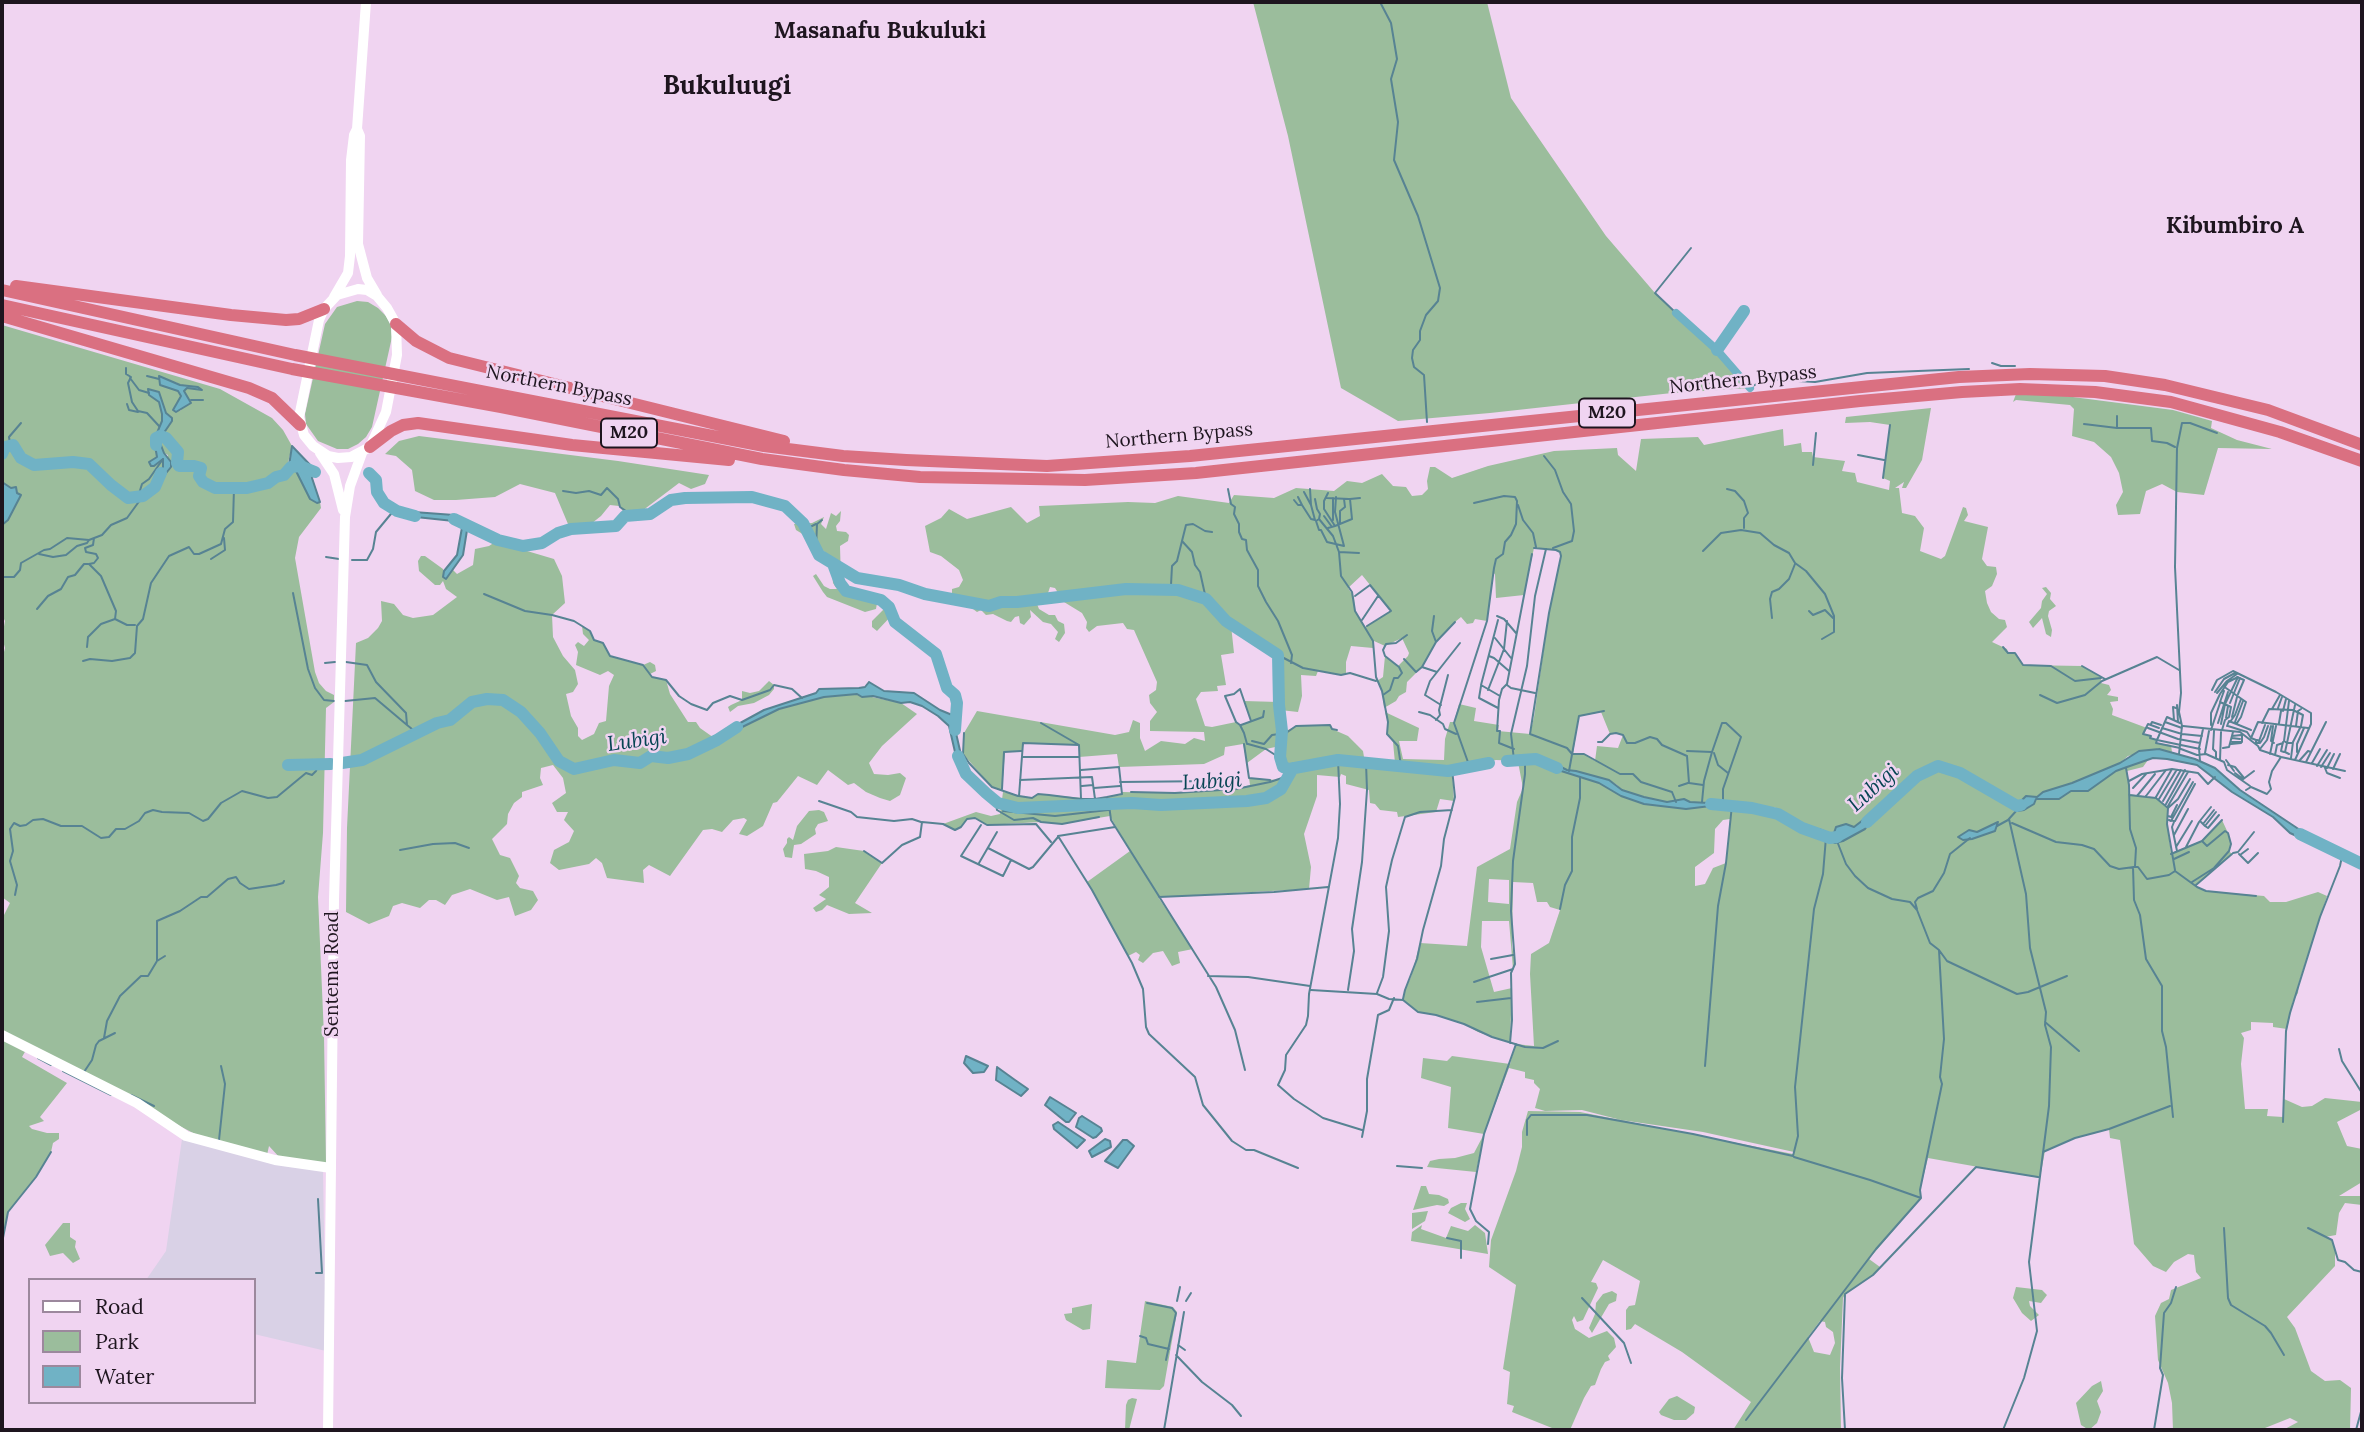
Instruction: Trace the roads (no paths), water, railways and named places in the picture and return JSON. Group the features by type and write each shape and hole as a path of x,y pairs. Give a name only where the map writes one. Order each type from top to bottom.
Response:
{"highway":[{"path":"2,284 286,320 299,319 327,305"},
{"name":"Northern Bypass","path":"2,290 330,362 764,446 843,456 1035,466 1190,456 1959,377 2030,374 2105,376 2165,385 2267,410 2362,445"},
{"name":"Northern Bypass","path":"2,305 292,369 762,459 920,477 1020,480 1142,477 1860,401 2020,389 2095,392 2171,402 2280,432 2362,461"},
{"path":"2,316 249,387 272,398 300,425"},
{"path":"397,324 416,341 449,358 843,456"},
{"path":"366,450 391,431 403,425 418,423 572,445 844,470"}],"main road":[{"path":"300,425 300,408 319,320 348,273 351,160 357,129 366,2"},
{"path":"357,129 360,136 358,244 364,269 377,296 397,324"},
{"path":"327,305 337,295 358,289 368,290 377,296"},
{"name":"Sentema Road","path":"328,1430 334,901 345,517 350,485 386,412 397,355 397,324"},
{"name":"Sentema Road","path":"300,425 334,474 345,517"},
{"path":"318,451 338,458 351,457 366,450"},
{"path":"2,1035 137,1103 186,1136 275,1160 331,1168"}],"water":[{"path":"159,376 202,390 187,388 184,391 191,403 176,412 173,410 181,396 178,391 160,385"},
{"path":"148,389 159,392 166,413 172,418 159,440 171,467 155,487 155,478 163,467 163,459 154,466 149,462 157,457 154,440 162,414 159,402 149,395"},
{"path":"292,446 314,469 312,478 320,502 310,499 296,471 290,469 288,472"},
{"path":"2,482 11,488 16,487 17,493 21,495 8,520 2,525"},
{"path":"400,511 454,515 468,524 463,555 446,579 443,577 444,571 457,555 463,522 397,515"},
{"path":"933,653 939,653 942,658 949,689 946,690 943,685"},
{"path":"869,682 884,691 914,693 940,710 957,717 960,723 956,733 964,768 954,757 949,726 938,716 910,702 901,703 873,696 862,697 857,694 824,697 779,709 724,736 731,728 764,710 816,693 819,689 859,688 865,687"},
{"path":"2159,749 2215,768 2240,790 2315,840 2303,839 2290,833 2273,817 2232,792 2197,765 2167,759 2153,758 2116,771 2088,791 2071,791 2059,799 2036,799 2034,804 2024,810 2017,811 2007,801 2020,802 2026,796 2037,797 2043,792 2120,763 2139,751"},
{"path":"1544,762 1609,780 1622,790 1644,797 1667,802 1684,799 1690,802 1727,804 1686,809 1644,804"},
{"path":"1878,811 1865,829 1843,841 1835,843 1814,832 1819,829 1834,833 1836,827 1846,824 1854,827"},
{"path":"1998,822 1995,831 1972,839 1963,840 1958,837 1969,830 1977,832"},
{"path":"966,1056 988,1066 984,1072 973,1073 964,1063"},
{"path":"997,1067 1028,1089 1021,1096 996,1080"},
{"path":"1050,1097 1076,1113 1069,1122 1045,1105"},
{"path":"1082,1116 1101,1128 1102,1131 1096,1137 1093,1138 1076,1127"},
{"path":"1058,1122 1085,1140 1077,1148 1054,1129 1053,1125"},
{"path":"1105,1139 1110,1141 1111,1147 1092,1157 1089,1151"},
{"path":"1123,1140 1134,1146 1118,1168 1105,1161"}],"waterway":[{"path":"1380,2 1391,23 1397,59 1391,79 1398,122 1394,160 1418,216 1440,288 1438,301 1426,315 1412,358 1414,367 1424,375 1427,422"},
{"path":"1676,313 1655,293 1691,248"},
{"path":"1717,350 1744,311"},
{"path":"1676,313 1717,350 1750,388"},
{"path":"1992,363 2015,366"},
{"path":"126,368 126,374 131,377 128,383 132,402 138,411 147,413 159,426"},
{"path":"1750,388 1764,379 1815,382 1867,373 1969,369"},
{"path":"147,376 159,379"},
{"path":"130,378 139,390 149,393"},
{"path":"191,400 203,400"},
{"path":"127,404 129,410 138,412"},
{"path":"2117,416 2117,428 2151,428 2152,441 2175,447"},
{"path":"10,443 9,437 21,423"},
{"path":"2179,754 2182,726 2179,712 2181,693 2175,567 2177,448 2182,423 2190,423 2217,433"},
{"path":"2084,424 2117,428"},
{"path":"1883,478 1890,425"},
{"path":"1813,465 1816,433"},
{"name":"Lubigi","path":"156,445 156,438 166,438 178,452 179,466 201,468 199,476 203,482 215,488 247,488 268,483 284,475 291,467 300,466 315,472"},
{"name":"Lubigi","path":"2,454 5,447 13,445 21,458 34,465 73,462 89,464 128,498 143,496 155,487 161,473"},
{"path":"1858,455 1884,460"},
{"path":"1544,456 1555,470 1563,492 1571,504 1574,531 1572,541 1553,548"},
{"path":"138,497 142,484 149,479 163,459"},
{"path":"369,473 376,480 377,492 384,503 397,511 415,516"},
{"path":"83,661 112,661 130,658 135,653 137,626 143,619 151,583 169,556 189,547 194,554 199,554 221,544 225,529 233,522 234,488"},
{"path":"563,491 589,491 601,495 607,488 618,499 620,507 632,515"},
{"path":"1228,489 1231,504 1235,507 1239,532 1242,539 1246,540 1247,550 1258,570 1258,586 1278,621 1292,655 1291,663"},
{"path":"1310,489 1311,505"},
{"path":"1727,489 1735,491 1744,501 1748,513 1744,518 1744,528"},
{"path":"1304,492 1315,520"},
{"path":"1328,493 1324,509 1335,526 1328,528"},
{"path":"2,577 14,577 20,570 21,563 67,538 89,540 102,535 111,525 127,518 143,496"},
{"path":"1469,765 1454,723 1487,621 1496,559 1503,554 1505,542 1516,524 1517,501 1515,497 1504,496 1474,503"},
{"path":"454,519 498,540 523,546 542,543 571,529 616,526 625,516 650,514 671,500 752,497 785,506 803,523 819,555 857,578 899,585 925,594 989,606 1001,602 1126,589 1178,590 1206,599 1226,621 1278,655 1282,731 1280,757 1283,767 1289,769 1338,760 1448,771 1489,763"},
{"path":"1298,497 1302,505"},
{"path":"1315,499 1320,514 1316,521 1319,530 1327,542 1344,546 1335,512 1336,497"},
{"path":"1327,498 1349,499"},
{"path":"1333,498 1333,520"},
{"path":"1335,526 1352,519 1350,499 1360,498"},
{"path":"1340,524 1340,511 1345,507 1344,499"},
{"path":"1294,500 1315,520"},
{"path":"1518,505 1523,520 1533,533 1536,547"},
{"path":"352,560 367,560 373,549 376,532 395,509"},
{"path":"1324,516 1332,527"},
{"path":"1319,519 1333,536 1339,552 1341,576 1352,592 1355,611 1373,641 1376,677 1382,691 1388,722 1387,734 1398,746 1401,766"},
{"path":"816,549 817,524 822,520"},
{"path":"806,529 816,524"},
{"path":"1175,590 1171,585 1172,566 1177,561 1186,525 1193,524 1212,532"},
{"path":"1703,551 1721,533 1741,530 1760,533 1789,553 1825,594 1834,616 1834,632 1822,639"},
{"path":"94,538 93,545 85,548 86,552 96,554 98,558 89,564 101,576 116,611 115,619"},
{"path":"211,559 225,550 224,538"},
{"path":"39,554 53,557 66,555 89,540"},
{"path":"1182,541 1192,552 1206,599"},
{"path":"1534,548 1556,550 1561,556 1530,734 1567,748 1572,754 1584,754 1620,774 1633,774 1641,782 1672,792 1676,802"},
{"path":"1514,760 1511,734 1527,666 1535,596 1546,549"},
{"path":"1339,552 1359,553"},
{"path":"1514,749 1499,743 1499,700 1502,689 1507,684 1532,554"},
{"path":"326,557 339,559"},
{"path":"37,609 48,596 61,589 68,577 75,575 84,564 88,564"},
{"name":"Lubigi","path":"833,564 846,591 881,600 889,607 895,622 936,654 947,688 955,695 955,730"},
{"path":"1772,618 1772,592 1789,579 1795,564"},
{"path":"1355,596 1370,585 1391,611 1367,626"},
{"path":"293,593 308,669 315,688 324,700 334,701"},
{"path":"484,594 525,611 574,621 590,631 594,640 603,643 610,656 643,665 652,677 666,680 679,696 707,710 713,703 730,696 742,700 770,690 774,685 792,689 802,698"},
{"path":"1362,620 1378,596"},
{"path":"1809,611 1813,615 1825,610 1833,618"},
{"path":"1434,616 1432,631 1436,642"},
{"path":"1497,616 1504,619 1516,633"},
{"path":"87,647 88,637 101,624 115,619 127,625 135,625"},
{"path":"1498,620 1481,685 1500,696"},
{"path":"1488,690 1504,649 1507,621"},
{"path":"1437,672 1422,667 1436,642 1455,622"},
{"path":"1383,695 1390,690 1394,678 1398,678 1402,673 1399,667 1385,656 1383,650 1386,644 1396,643 1407,635"},
{"path":"1495,638 1511,658"},
{"path":"1441,705 1425,695 1430,681 1460,643"},
{"path":"2003,647 2008,653 2015,653 2023,665 2051,666 2075,681 2101,678"},
{"path":"1278,655 1303,668 1341,675 1350,673 1376,681"},
{"path":"1489,656 1509,671"},
{"path":"2040,695 2057,703 2085,695 2102,681 2157,657 2179,670"},
{"path":"1404,659 1416,672 1422,667"},
{"path":"325,663 335,662"},
{"path":"346,662 367,665 376,682 406,713 407,725 417,733"},
{"path":"2082,666 2105,679"},
{"path":"2212,690 2217,680 2233,671 2311,713 2311,724 2295,760 2281,757"},
{"path":"2215,692 2224,679 2235,673"},
{"path":"2217,693 2237,674"},
{"path":"1436,720 1440,715 1448,675"},
{"path":"2237,677 2244,680 2238,694"},
{"path":"2211,725 2211,713 2220,694 2228,682 2238,677 2225,704 2221,724"},
{"path":"2230,703 2240,678"},
{"path":"1507,685 1535,693"},
{"path":"1481,686 1479,698 1498,708"},
{"path":"2226,688 2246,702 2241,717 2234,723"},
{"path":"1247,744 1225,696 1240,689 1251,721"},
{"path":"2222,730 2231,707 2220,702 2224,691"},
{"path":"2218,723 2228,692"},
{"path":"2272,709 2280,695"},
{"path":"2232,717 2237,697"},
{"path":"2278,708 2282,697"},
{"path":"345,701 375,698 407,725"},
{"name":"Lubigi","path":"342,763 362,760 437,723 450,720 472,702 487,699 503,700 521,712 540,733 559,761 574,769 614,760 640,763 651,756 668,758 688,754 737,727"},
{"path":"2230,722 2241,699"},
{"path":"2283,711 2286,699"},
{"path":"2235,722 2243,701"},
{"path":"2289,701 2284,741 2287,743 2285,752 2289,754"},
{"path":"2211,730 2220,703"},
{"path":"2177,705 2178,722"},
{"path":"2292,743 2287,743 2295,705"},
{"path":"2226,718 2228,706"},
{"path":"2174,720 2173,707 2176,708"},
{"path":"2262,723 2269,709 2293,710 2303,715 2293,742 2291,758"},
{"path":"2296,726 2298,711 2301,709"},
{"path":"1241,725 1263,717 1264,711"},
{"path":"1569,771 1579,716 1604,711"},
{"path":"2279,723 2281,711"},
{"path":"1419,712 1430,715 1443,724 1445,729 1456,734"},
{"path":"2180,723 2167,717 2157,740 2200,749"},
{"path":"2227,726 2229,721 2251,730"},
{"path":"2165,722 2182,728"},
{"path":"2251,738 2258,722 2308,728"},
{"path":"2306,762 2326,722"},
{"path":"1041,723 1079,745 1081,799 1095,799 1096,805"},
{"path":"1712,752 1722,723 1726,723 1741,737 1723,789 1723,803"},
{"path":"2159,728 2148,724 2143,734 2157,740 2156,743 2180,748"},
{"path":"2151,724 2161,725"},
{"path":"1252,741 1264,744 1272,735 1286,733 1296,726 1330,725 1337,730"},
{"path":"2257,740 2259,741 2265,725"},
{"path":"2183,726 2240,732 2260,750 2281,757 2272,771 2269,782 2271,789 2267,794 2251,787 2246,790"},
{"path":"2228,726 2247,732 2256,740 2256,744"},
{"path":"2257,743 2264,737 2268,726"},
{"path":"2260,749 2267,740 2271,726"},
{"path":"2273,726 2271,741 2274,743"},
{"path":"2270,754 2276,726"},
{"path":"2148,728 2178,739 2200,743"},
{"path":"2162,728 2202,736"},
{"path":"2297,752 2297,744 2304,728"},
{"path":"2200,761 2199,748 2203,729"},
{"path":"2205,753 2209,731"},
{"path":"2214,731 2213,749 2216,758"},
{"path":"2220,760 2221,732"},
{"path":"2223,748 2229,747 2233,732"},
{"path":"964,733 963,754 969,763 992,787 1018,796"},
{"path":"1598,742 1616,733 1623,735 1627,743 1650,737 1657,739 1662,745 1687,756 1689,783 1703,785"},
{"path":"2232,742 2242,742 2242,734"},
{"path":"2232,736 2241,735"},
{"path":"2232,738 2240,739"},
{"path":"2283,742 2281,751 2284,752"},
{"path":"1079,745 1023,743 1019,796 1032,798 1038,794 1081,799"},
{"path":"2231,744 2241,743"},
{"path":"2275,755 2277,745 2283,743"},
{"path":"1244,744 1249,778 1270,782"},
{"path":"1248,744 1266,749 1280,758"},
{"path":"2181,749 2197,755 2206,754 2224,762 2227,770 2250,786"},
{"path":"2312,763 2320,749"},
{"path":"2317,766 2327,750"},
{"path":"1002,789 1004,752 1021,751"},
{"path":"1687,751 1712,752 1704,781 1702,802"},
{"path":"2300,760 2308,751 2311,752"},
{"path":"1714,753 1718,765 1728,773"},
{"path":"2321,767 2330,753"},
{"path":"2327,768 2334,754"},
{"path":"2333,769 2340,754"},
{"name":"Lubigi","path":"958,756 966,774 986,793 998,803 1018,808 1247,801 1266,798 1281,789 1293,768"},
{"path":"1022,757 1079,757"},
{"name":"Lubigi","path":"1507,761 1536,759 1557,768"},
{"path":"1338,760 1338,838 1309,994 1308,1016 1306,1025 1286,1055 1285,1070 1278,1085 1323,1118 1362,1130"},
{"path":"1510,1043 1511,973 1515,964 1511,911 1513,861 1525,760"},
{"path":"2226,760 2234,771"},
{"path":"2295,760 2345,771"},
{"path":"15,895 17,885 10,861 13,851 10,829 14,823 20,826 43,819 61,826 82,826 101,838 109,837 116,829 125,829 153,810 189,813 203,821 208,819 221,803 242,791 268,798 277,797 306,773 312,775 319,763"},
{"path":"1348,990 1354,951 1352,929 1362,862 1366,763"},
{"name":"Lubigi","path":"288,765 331,764"},
{"path":"2228,765 2235,767 2244,778"},
{"name":"Lubigi","path":"1867,822 1917,776 1938,766 1960,773 2017,806 2021,805"},
{"path":"1081,770 1119,767 1122,794 1107,797 1107,805"},
{"path":"2126,768 2130,829 2136,848 2135,866"},
{"path":"2325,768 2327,773 2340,778"},
{"path":"1403,999 1417,959 1441,866 1444,839 1455,797 1452,769"},
{"path":"2129,781 2142,774 2172,769 2198,773 2208,784 2215,777"},
{"path":"2156,797 2172,769"},
{"path":"2146,796 2166,770"},
{"path":"2163,801 2181,770"},
{"path":"2166,804 2185,770"},
{"path":"2159,799 2176,771"},
{"path":"2242,780 2254,771"},
{"path":"2168,806 2188,772"},
{"path":"2235,773 2243,779"},
{"path":"2133,788 2146,774"},
{"path":"2137,796 2155,774"},
{"path":"1131,792 1175,793 1236,789 1291,775"},
{"path":"1020,780 1092,777 1095,799 1107,797"},
{"path":"1560,909 1565,885 1572,871 1572,837 1580,798 1580,777"},
{"path":"2168,808 2178,799 2190,779"},
{"path":"1120,782 1216,781 1240,786"},
{"path":"2169,820 2171,821 2193,782"},
{"path":"1679,786 1688,783"},
{"path":"2173,821 2195,784"},
{"path":"1082,786 1093,785"},
{"path":"1094,788 1120,786"},
{"path":"986,793 996,804 997,810 1014,820 1033,818 1041,822 1062,824 1099,817"},
{"path":"2129,795 2156,798 2168,808 2167,824 2175,870"},
{"path":"819,801 851,812 857,817 894,821 912,819 921,822"},
{"name":"Lubigi","path":"1711,804 1778,814 1802,828 1830,838 1837,837"},
{"path":"1109,805 1111,820 1216,987 1235,1030 1245,1070"},
{"path":"1705,1066 1718,906 1732,805"},
{"path":"2168,816 2171,817 2177,805"},
{"path":"2186,847 2199,822 2211,807"},
{"path":"2174,835 2188,809"},
{"path":"1003,811 1055,816 1108,810"},
{"path":"1377,993 1383,977 1389,931 1386,887 1405,817 1420,812 1452,810"},
{"path":"1997,826 2008,820 2017,810"},
{"path":"2201,822 2203,824 2214,810"},
{"path":"2203,824 2205,826 2216,812"},
{"path":"2205,826 2208,828 2219,815"},
{"path":"864,851 882,863 902,845 920,837 922,822 943,824 955,830 967,819 975,818 987,825 1036,824 1051,842"},
{"path":"2003,1430 2024,1378 2037,1331 2029,1262 2049,1106 2051,1047 2045,1025 2046,1012 2030,948 2026,894 2009,819"},
{"path":"2171,854 2202,841 2222,820"},
{"path":"2176,847 2192,821"},
{"path":"2174,822 2172,827 2177,851"},
{"path":"2012,823 2056,842 2094,849 2110,866 2119,869 2134,867"},
{"path":"981,825 961,856 1003,876 1011,860"},
{"path":"1115,827 1058,836 1092,890 1132,963 1143,989 1149,1034 1195,1077 1203,1105 1232,1141 1246,1150 1254,1150 1298,1168"},
{"path":"2192,882 2214,868 2229,851 2231,844 2225,831 2207,846 2202,841"},
{"path":"979,863 997,832"},
{"path":"2233,853 2238,852 2254,832"},
{"name":"Lubigi","path":"2300,834 2362,864"},
{"path":"988,848 1029,869 1058,837"},
{"path":"1527,1135 1527,1120 1531,1115 1587,1115 1793,1156 1798,1136 1795,1087 1814,909 1823,874 1826,837"},
{"path":"1917,909 1915,902 1933,891 1944,873 1950,854 1970,838"},
{"path":"1837,841 1846,864 1868,888 1892,899 1910,902 1917,910 1930,943 1947,961 2017,994 2067,976"},
{"path":"400,850 455,843 469,848"},
{"path":"2240,855 2248,849"},
{"path":"2174,859 2189,852"},
{"path":"2239,854 2248,863 2258,853"},
{"path":"2196,885 2232,854"},
{"path":"2283,1122 2286,1031 2320,917 2342,856"},
{"path":"2173,1117 2162,1031 2162,986 2146,959 2140,915 2134,900 2133,867 2138,867 2147,879 2169,875 2175,871 2206,891 2256,896"},
{"path":"157,961 157,921 180,911 201,897 207,897 228,879 236,877 249,889 276,885 284,881"},
{"path":"1159,897 1328,887"},
{"path":"1794,1157 1921,1198 1920,1190 1942,1084 1940,1077 1944,1039 1939,950"},
{"path":"1491,959 1513,955"},
{"path":"104,1038 107,1021 120,996 141,976 148,976 157,961 165,956"},
{"path":"1474,982 1513,969"},
{"path":"1208,976 1248,977 1310,986"},
{"path":"1311,990 1377,994 1389,999 1403,1000 1418,1012 1464,1024 1492,1037 1525,1047 1543,1048 1558,1041"},
{"path":"1362,1137 1367,1111 1367,1079 1378,1015 1389,1010 1394,998"},
{"path":"1477,1002 1511,998"},
{"path":"2045,1022 2079,1051"},
{"path":"84,1072 99,1041 115,1033"},
{"path":"1488,1244 1489,1232 1476,1221 1470,1209 1484,1134 1516,1044"},
{"path":"2339,1049 2342,1061 2362,1093"},
{"path":"38,1058 51,1065"},
{"path":"219,1140 225,1084 221,1066"},
{"path":"63,1071 111,1095"},
{"path":"131,1095 154,1106"},
{"path":"2043,1152 2075,1138 2109,1129 2170,1106"},
{"path":"2,1243 8,1212 36,1177 51,1152"},
{"path":"1397,1166 1422,1168"},
{"path":"1845,1430 1842,1378 1845,1294 1873,1275 1976,1167 2038,1177"},
{"path":"1746,1420 1876,1249 1921,1198"},
{"path":"316,1273 322,1273 318,1199"},
{"path":"2224,1228 2228,1298 2231,1305 2265,1326 2284,1355"},
{"path":"2308,1228 2332,1240 2338,1260 2362,1272"},
{"path":"1447,1238 1461,1241 1461,1258"},
{"path":"1177,1301 1180,1287"},
{"path":"2154,1430 2163,1375 2160,1368 2164,1313 2171,1303 2176,1287"},
{"path":"1186,1301 1191,1293"},
{"path":"1582,1298 1624,1343 1631,1363"},
{"path":"1147,1303 1172,1308 1176,1313 1166,1360"},
{"path":"1164,1430 1184,1312"},
{"path":"1140,1336 1146,1338 1148,1344 1169,1349"},
{"path":"1178,1345 1185,1350"},
{"path":"1176,1355 1241,1416"},
{"path":"2356,1430 2362,1408"}],"district":[{"name":"Masanafu Bukuluki","path":"880,31"},
{"name":"Bukuluugi","path":"727,87"},
{"name":"Kibumbiro A","path":"2235,226"}]}
